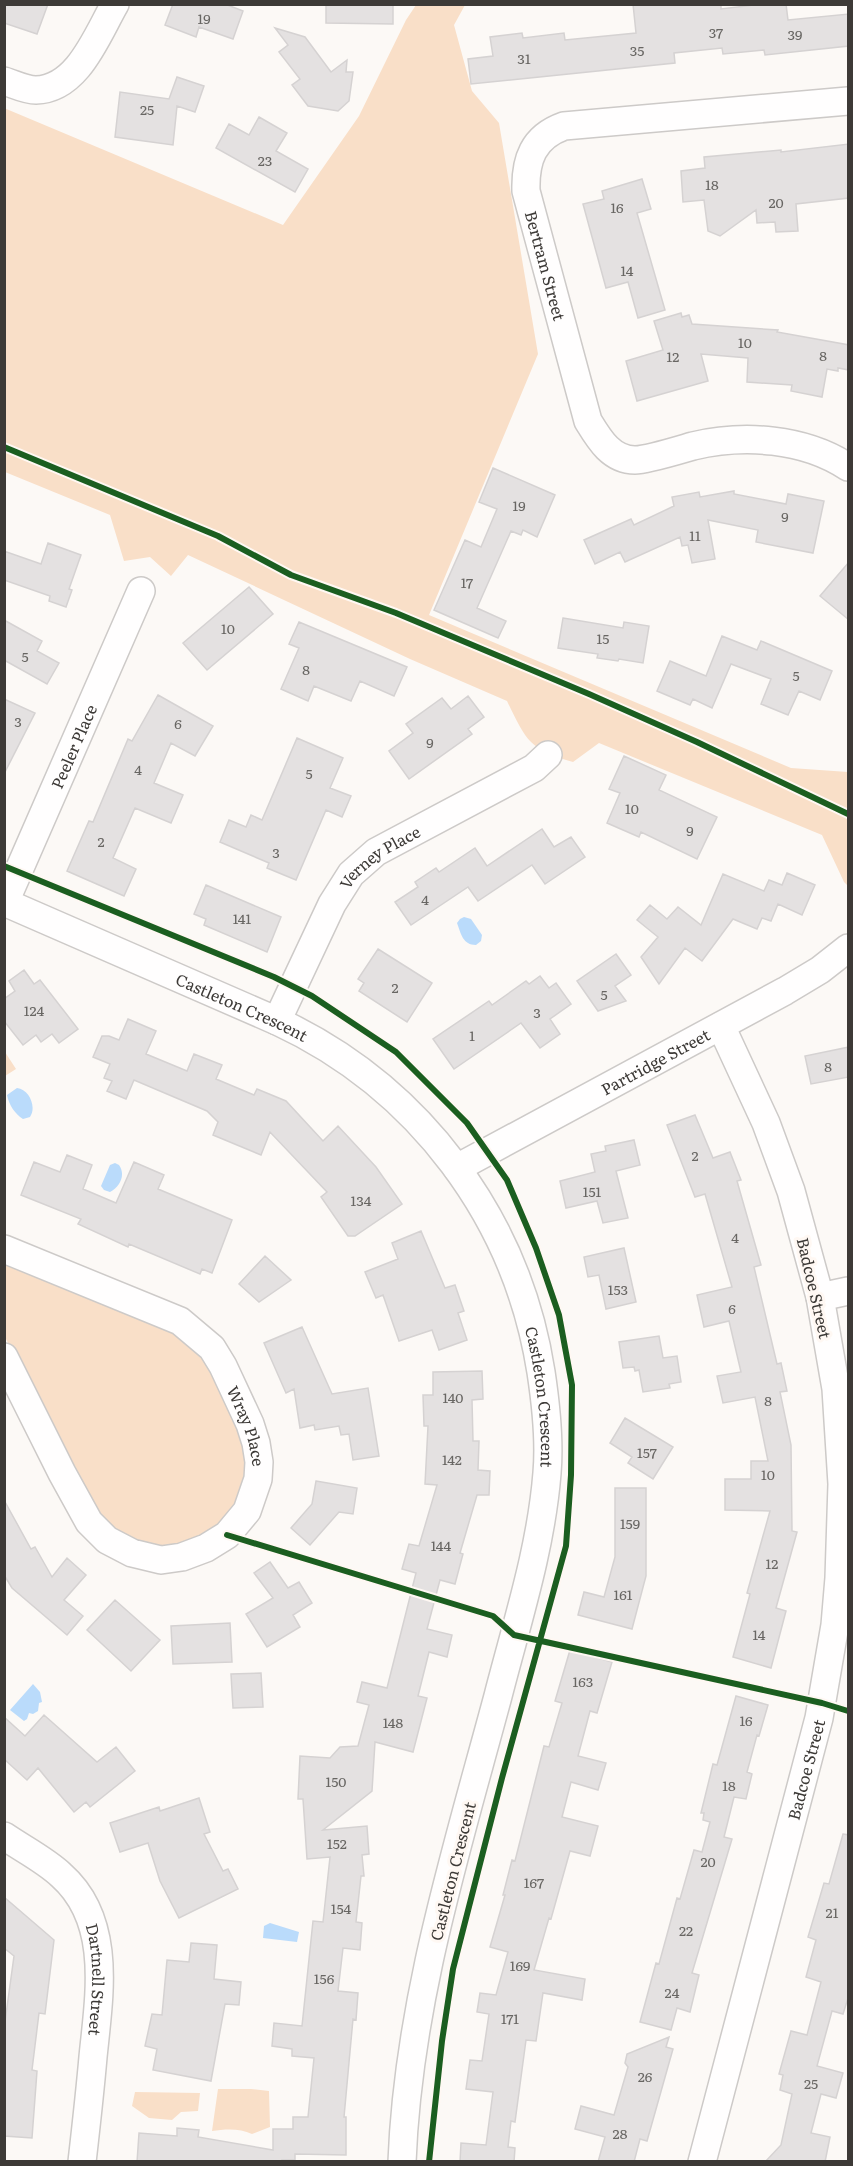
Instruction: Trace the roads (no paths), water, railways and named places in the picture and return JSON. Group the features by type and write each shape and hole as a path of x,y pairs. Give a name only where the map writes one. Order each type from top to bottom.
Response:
{"street":[{"path":"4,81 38,90 58,85 81,63 115,4"},
{"name":"Bertram Street","path":"849,100 564,126 550,131 533,148 525,174 526,191 588,421 603,446 618,456 635,460 712,442 734,440 778,442 799,446 849,467"},
{"name":"Peeler Place","path":"5,902 141,591"},
{"name":"Verney Place","path":"277,1021 332,904 351,874 376,852 534,768 548,755"},
{"name":"Castleton Crescent","path":"5,902 303,1033 352,1063 397,1100 435,1140 457,1168 477,1196 505,1248 528,1308 536,1339 546,1404 547,1471 539,1536 447,1883 424,1985 408,2088 402,2162"},
{"name":"Partridge Street","path":"457,1168 786,991 820,970 849,948"},
{"name":"Badcoe Street","path":"702,2162 819,1718 835,1625 842,1484 836,1389 820,1297 791,1191 777,1152 721,1026"},
{"name":"Wray Place","path":"4,1249 180,1321 212,1348 250,1424 256,1443 259,1462 258,1479 247,1511 227,1534 206,1548 182,1557 161,1560 132,1553 108,1540 89,1522 4,1357"},
{"path":"820,1297 849,1291"},
{"name":"Dartnell Street","path":"4,1836 62,1875 86,1908 99,1949 100,1984 82,2162"}],"water":[{"path":"464,917 471,919 482,935 481,941 476,945 465,941 461,935 457,923"},
{"path":"17,1088 31,1099 33,1108 30,1117 23,1119 20,1117 9,1102 7,1095"},
{"path":"115,1163 121,1169 122,1177 119,1184 110,1192 101,1186 110,1165"},
{"path":"33,1684 40,1692 42,1702 39,1703 38,1711 33,1714 29,1713 24,1721 10,1710"},
{"path":"270,1923 299,1932 297,1942 263,1938 264,1926"}]}
